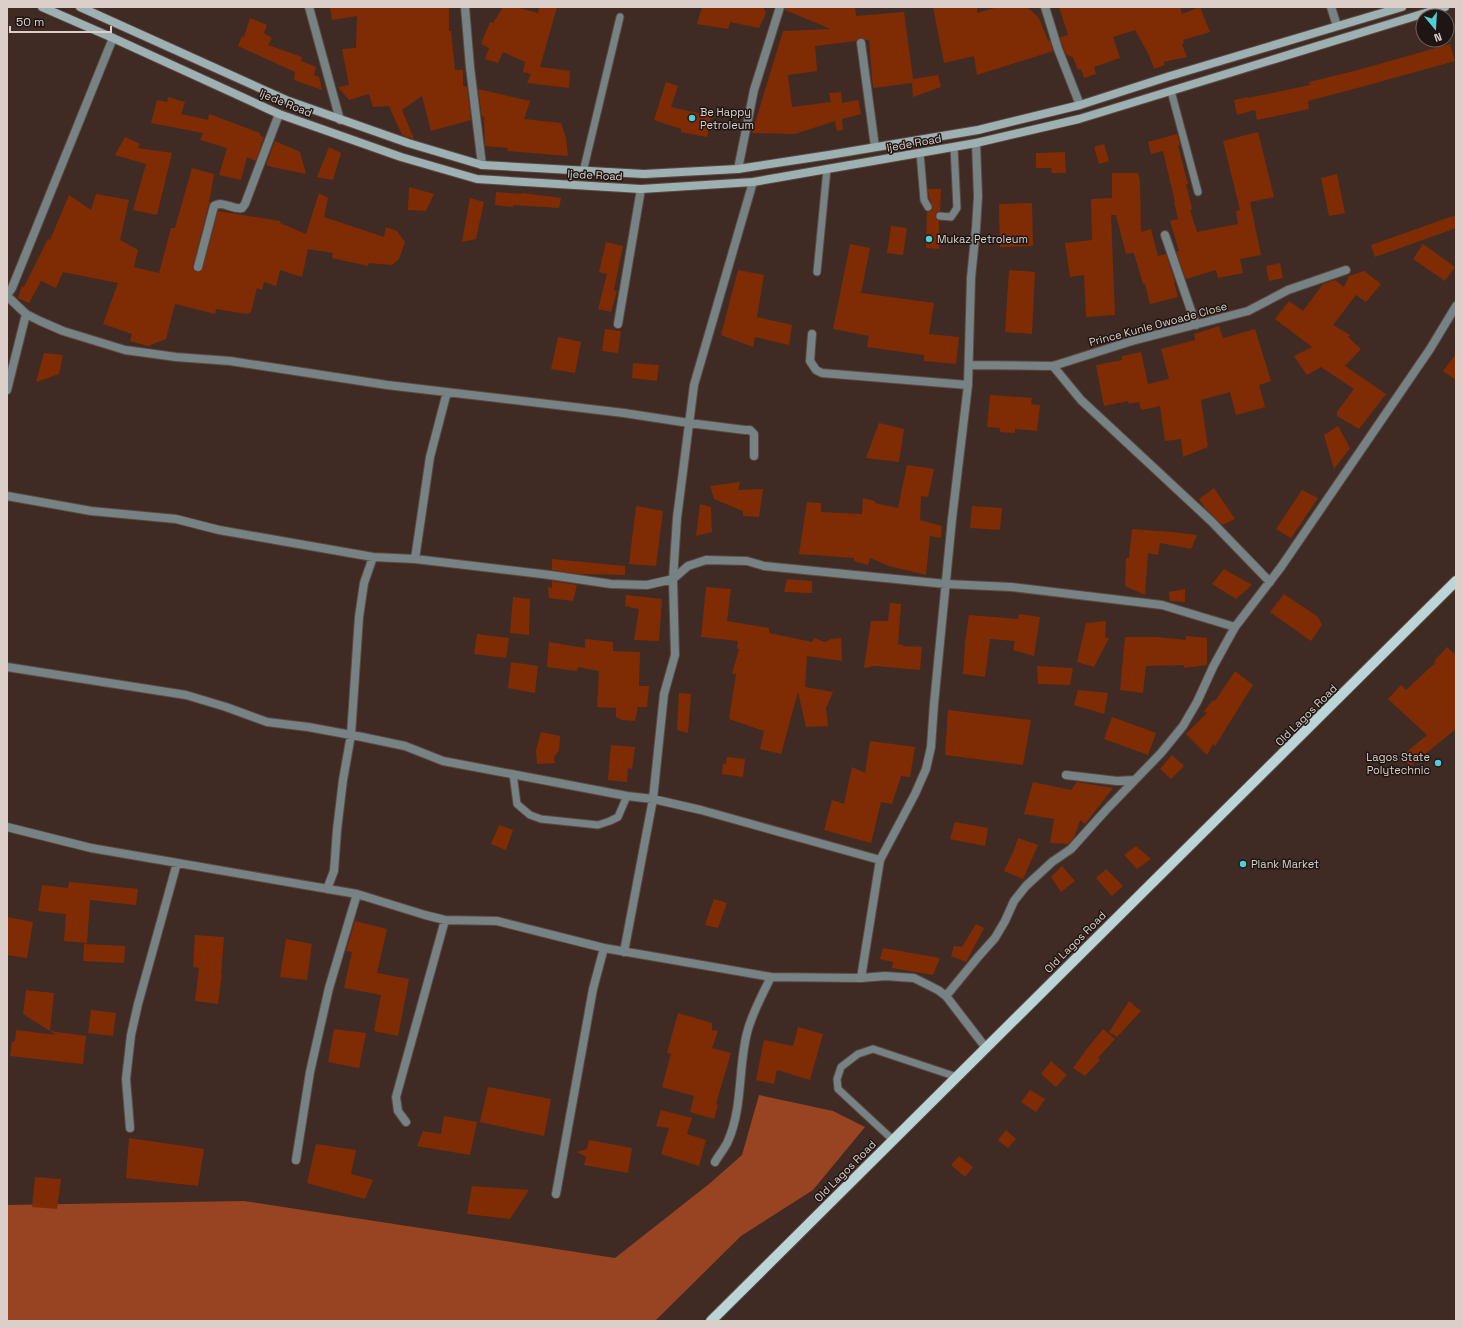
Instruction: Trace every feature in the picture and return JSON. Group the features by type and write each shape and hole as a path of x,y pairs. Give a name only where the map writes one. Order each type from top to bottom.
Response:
{"main road":[{"name":"Ijede Road","path":"42,7 280,114 401,157 477,180 641,188 753,182 976,144 1079,119 1445,7"},
{"name":"Ijede Road","path":"80,7 286,100 408,143 482,165 583,172 644,174 738,169 978,130 1080,105 1170,76 1402,7"},
{"name":"Old Lagos Road","path":"711,1321 1456,581"}],"street":[{"path":"309,7 340,120"},
{"path":"465,7 470,67 482,165"},
{"path":"738,169 754,90 780,7"},
{"path":"1045,7 1058,49 1080,105"},
{"path":"1331,7 1337,26"},
{"path":"113,38 12,288 7,296 26,314 63,331 125,350 176,357 237,362 387,385 624,413 688,423 750,430 754,434 754,456"},
{"path":"861,43 875,147"},
{"path":"198,267 214,206 217,204 222,204 236,209 242,208 246,204 280,114"},
{"path":"861,978 880,860 915,794 926,769 931,747 952,519 968,385 971,278 978,196 976,144"},
{"path":"624,952 653,799 664,694 675,655 673,579 677,518 694,385 753,182"},
{"path":"618,324 641,188"},
{"path":"1165,235 1196,325"},
{"name":"Prince Kunle Owoade Close","path":"969,365 1053,366 1132,341 1248,311 1288,290 1346,270"},
{"path":"946,996 995,938 1006,921 1014,901 1026,886 1052,862 1071,849 1134,780 1162,753 1183,726 1197,702 1214,664 1235,627 1270,582 1339,483 1430,349 1456,306"},
{"path":"7,390 26,314"},
{"path":"812,334 810,362 816,370 822,372 968,385"},
{"path":"1053,366 1081,400 1211,521 1270,582"},
{"path":"415,560 430,457 447,392"},
{"path":"7,496 91,511 176,519 241,534 373,557 415,560 550,575 611,584 647,585 673,579 688,566 706,560 747,561 764,566 946,584 1011,587 1162,606 1235,627"},
{"path":"327,889 334,871 338,822 351,735 359,616 364,583 373,557"},
{"path":"7,667 186,696 226,707 267,722 308,727 405,746 443,761 627,796 653,799 701,810 880,860"},
{"path":"1066,775 1117,780 1134,780"},
{"path":"7,827 91,848 357,894 445,920 497,921 604,948 771,977 861,978 885,976 914,978 938,990 946,996 986,1048"},
{"path":"130,1128 126,1079 131,1035 177,863"},
{"path":"296,1160 310,1072 328,996 357,894"},
{"path":"406,1122 398,1111 396,1097 445,920"},
{"path":"556,1194 593,989 604,948"},
{"path":"715,1162 728,1143 733,1128 737,1110 746,1034 752,1013 771,977"}],"lane":[{"path":"583,172 620,17"},
{"path":"1171,91 1198,192"},
{"path":"940,216 951,217 957,208 954,147"},
{"path":"920,153 924,200 928,207"},
{"path":"817,272 827,169"},
{"path":"513,774 516,804 530,815 541,819 598,825 618,817 627,796"},
{"path":"893,1140 838,1089 837,1079 841,1067 858,1054 873,1049 957,1077"}],"shaded area":[{"path":"759,1095 833,1111 865,1127 813,1190 741,1236 655,1321 7,1321 7,1205 244,1201 615,1258 709,1184 742,1155"}],"building":[{"path":"330,7 449,7 449,31 451,31 455,70 463,70 463,86 467,87 471,120 431,131 422,96 402,110 414,139 402,135 389,106 373,107 369,94 349,100 338,87 349,85 342,49 356,48 357,16 332,20"},
{"path":"503,7 515,7 538,13 539,7 557,7 540,67 570,71 569,88 527,83 531,74 523,72 525,62 503,52 498,63 485,59 489,48 481,44 490,22 493,23"},
{"path":"702,7 763,7 766,13 759,28 730,22 728,29 697,24"},
{"path":"785,7 855,7 856,16 904,12 913,79 938,75 941,87 913,97 912,83 873,88 869,40 861,38 856,41 815,46 817,71 788,75 792,107 831,102 829,93 841,92 842,103 858,100 861,114 842,119 843,130 837,131 835,121 795,134 752,133 783,31 831,29 785,10"},
{"path":"933,7 977,7 977,13 998,7 1027,7 1039,18 1048,41 1050,40 1053,51 977,75 974,56 944,63"},
{"path":"1059,7 1180,7 1182,14 1200,7 1210,32 1183,40 1184,43 1182,44 1187,57 1163,62 1165,65 1154,69 1149,55 1135,30 1113,37 1120,58 1094,67 1096,74 1084,78 1081,69 1078,70 1073,57 1066,55 1063,47 1060,37 1068,35"},
{"path":"250,18 267,25 264,33 272,38 268,45 302,57 301,61 316,67 314,75 319,77 322,90 294,80 295,72 238,46 242,36 244,37"},
{"path":"1436,48 1451,48 1455,61 1308,101 1309,109 1257,120 1255,110 1237,115 1234,100 1310,85 1309,82"},
{"path":"666,82 678,86 671,107 711,116 707,137 681,132 681,129 654,120"},
{"path":"478,89 530,101 524,119 561,123 566,138 568,156 507,151 508,148 485,146 484,116 482,117"},
{"path":"168,97 185,102 181,114 208,120 209,114 260,133 260,136 264,137 256,161 247,157 241,180 219,175 227,148 200,140 203,133 151,123 157,100 167,102"},
{"path":"1258,132 1274,197 1250,202 1261,255 1240,259 1243,273 1218,278 1216,270 1186,279 1176,252 1179,251 1170,221 1178,219 1163,151 1151,154 1148,142 1177,134 1180,145 1178,146 1188,184 1186,184 1192,209 1190,210 1197,232 1238,224 1236,211 1240,210 1223,141"},
{"path":"125,137 140,144 138,148 172,153 157,215 133,210 146,164 115,155"},
{"path":"275,141 300,152 306,174 266,165"},
{"path":"1104,144 1109,161 1099,164 1094,147"},
{"path":"329,147 341,153 333,180 317,177"},
{"path":"1065,152 1066,173 1052,173 1051,168 1036,168 1036,153"},
{"path":"192,168 214,174 209,203 193,266 193,269 196,272 200,272 203,268 218,211 280,221 280,223 306,234 319,193 328,198 324,217 384,237 386,227 397,231 405,242 399,259 392,265 369,263 368,266 332,258 333,253 308,249 302,277 280,270 276,286 264,282 262,290 257,288 251,312 246,314 216,309 215,314 175,304 166,339 148,346 130,341 132,334 103,324 118,283 63,272 56,288 41,281 29,303 18,298 22,286 24,287 48,239 50,240 69,195 91,210 96,194 129,200 120,240 138,250 134,267 159,273 171,228 175,228"},
{"path":"1112,173 1138,173 1140,182 1141,232 1151,229 1158,256 1166,254 1178,297 1150,304 1145,284 1143,284 1134,253 1126,254 1116,215 1111,215 1115,315 1086,317 1084,275 1070,277 1065,243 1092,240 1091,199 1112,198"},
{"path":"1337,174 1345,213 1329,216 1321,178"},
{"path":"409,187 434,194 426,211 408,210"},
{"path":"928,189 941,189 940,211 936,213 935,216 939,221 939,249 926,248 927,212 931,211 933,207 929,198"},
{"path":"496,192 522,193 561,198 559,208 513,205 513,207 495,205"},
{"path":"470,198 484,202 476,239 462,242"},
{"path":"1032,203 1033,246 1000,247 999,204"},
{"path":"1456,215 1456,228 1375,257 1371,245"},
{"path":"891,226 907,228 903,255 887,253"},
{"path":"606,242 623,246 614,290 617,291 611,312 598,309 607,274 599,272"},
{"path":"850,244 870,248 861,293 934,303 929,334 959,337 956,364 924,361 924,355 867,347 869,336 833,329"},
{"path":"1423,244 1455,267 1445,281 1413,259"},
{"path":"1280,263 1283,278 1269,281 1266,266"},
{"path":"738,270 764,275 757,317 792,325 789,345 755,337 753,347 721,335"},
{"path":"1009,270 1035,272 1032,334 1005,332"},
{"path":"1364,271 1381,284 1366,302 1356,295 1333,325 1350,335 1348,337 1361,349 1345,366 1386,394 1359,429 1337,416 1337,412 1354,389 1321,367 1307,375 1294,356 1312,347 1275,319 1289,301 1303,311 1323,284 1335,280 1344,287 1349,276"},
{"path":"1219,326 1223,338 1255,329 1271,381 1259,385 1265,407 1236,415 1230,392 1201,400 1208,447 1183,457 1181,439 1165,441 1160,406 1141,410 1139,402 1129,404 1128,401 1104,406 1096,365 1122,360 1122,356 1141,352 1148,384 1169,379 1161,349 1195,340 1194,334"},
{"path":"605,329 621,331 618,353 602,351"},
{"path":"558,337 581,342 575,373 551,369"},
{"path":"44,353 63,355 59,374 36,382"},
{"path":"1456,354 1456,380 1443,371"},
{"path":"633,363 659,365 657,381 632,378"},
{"path":"990,395 1032,398 1031,404 1040,405 1037,431 1015,429 1015,433 1000,432 1000,428 987,427"},
{"path":"879,423 904,429 899,462 866,458"},
{"path":"1338,426 1350,448 1334,469 1324,435"},
{"path":"907,465 934,469 928,497 921,496 920,520 942,526 941,538 930,536 926,575 889,566 870,558 868,565 854,561 854,558 799,554 807,502 821,503 821,512 862,514 863,498 875,501 875,503 898,508"},
{"path":"740,482 738,490 763,489 759,517 743,516 743,511 714,499 710,486"},
{"path":"1214,488 1235,519 1222,525 1205,508 1199,499"},
{"path":"1302,490 1318,498 1291,538 1276,529"},
{"path":"700,504 711,507 712,532 696,536"},
{"path":"636,506 663,511 656,566 629,564"},
{"path":"972,506 1002,508 1000,530 970,528"},
{"path":"1132,529 1197,535 1191,549 1160,543 1158,555 1148,553 1145,595 1125,586 1126,558 1129,558"},
{"path":"552,559 625,566 625,575 580,574 552,570"},
{"path":"1224,569 1252,585 1236,599 1212,584"},
{"path":"787,579 812,581 812,593 784,592"},
{"path":"552,581 577,585 573,601 549,598 548,587 552,588"},
{"path":"706,587 731,589 727,621 769,628 769,633 812,642 814,638 825,642 831,639 841,638 842,661 807,656 805,687 833,692 826,708 828,726 806,727 798,692 781,754 760,749 764,731 729,719 736,674 732,674 739,649 737,649 738,641 701,637"},
{"path":"1185,589 1185,602 1170,601 1169,592"},
{"path":"1284,594 1318,617 1322,625 1311,641 1270,612"},
{"path":"626,595 662,599 659,641 634,640 639,609 625,606"},
{"path":"513,597 530,599 529,635 510,633"},
{"path":"890,603 901,604 898,644 903,646 922,647 920,670 875,666 864,668 871,621 888,621"},
{"path":"1019,614 1040,617 1034,656 1013,650 1015,641 990,639 985,677 963,674 965,642 969,615 1018,619"},
{"path":"1106,621 1105,638 1109,638 1094,667 1077,662 1086,623"},
{"path":"477,634 509,638 506,658 474,654"},
{"path":"1186,636 1207,638 1207,665 1184,668 1184,665 1146,666 1143,693 1120,690 1125,637 1157,637 1186,640"},
{"path":"585,639 613,642 613,651 640,652 639,686 649,686 647,707 638,707 635,721 622,720 616,717 616,708 597,707 599,671 578,667 577,671 547,667 549,642 585,648"},
{"path":"1447,647 1456,655 1456,729 1410,766 1402,756 1427,735 1388,699 1401,685 1406,690 1436,662 1434,661"},
{"path":"511,662 538,666 535,693 508,688"},
{"path":"1037,666 1073,668 1070,685 1038,684"},
{"path":"1235,671 1253,685 1215,746 1213,744 1207,755 1186,734 1207,713 1204,711 1213,700 1215,701"},
{"path":"1078,690 1108,693 1104,714 1074,705"},
{"path":"679,693 691,694 688,733 677,730"},
{"path":"948,710 1031,720 1023,765 945,755"},
{"path":"1112,717 1156,733 1148,755 1104,739"},
{"path":"541,732 560,736 559,750 554,758 555,763 537,764 536,750"},
{"path":"870,741 915,747 910,777 901,776 892,804 881,802 871,843 824,830 832,800 844,804 852,767 865,773"},
{"path":"611,745 635,747 632,769 628,768 627,782 608,780"},
{"path":"1172,755 1184,766 1171,779 1160,769"},
{"path":"727,757 745,759 743,777 722,774 723,764 726,764"},
{"path":"1033,782 1071,790 1077,782 1113,788 1085,824 1080,820 1074,838 1068,844 1050,843 1054,819 1024,814"},
{"path":"955,822 988,828 985,846 950,839"},
{"path":"499,825 513,830 506,850 491,844"},
{"path":"1018,838 1038,845 1023,879 1004,871"},
{"path":"1136,846 1151,859 1137,869 1124,855"},
{"path":"1062,866 1075,881 1061,892 1051,877"},
{"path":"1106,869 1123,886 1112,896 1096,878"},
{"path":"69,882 138,889 136,905 90,900 87,943 64,941 66,914 38,911 42,885 68,888"},
{"path":"714,899 727,903 718,928 705,925"},
{"path":"7,917 33,922 27,958 7,955"},
{"path":"355,921 387,929 377,973 409,979 398,1036 374,1031 381,995 344,988 352,952 346,951"},
{"path":"976,924 984,928 966,962 951,956 954,946 962,947"},
{"path":"195,935 224,937 222,974 218,1004 195,1001 199,968 193,967"},
{"path":"286,939 312,944 307,980 280,977"},
{"path":"84,944 125,946 124,963 83,961"},
{"path":"883,948 940,958 933,975 892,968 893,962 880,959"},
{"path":"26,990 54,993 50,1031 23,1014"},
{"path":"1129,1001 1141,1011 1117,1037 1109,1032"},
{"path":"91,1010 116,1013 113,1036 88,1033"},
{"path":"678,1013 712,1023 712,1030 718,1031 712,1048 731,1053 716,1104 718,1105 714,1119 690,1112 694,1096 662,1087 671,1054 667,1053"},
{"path":"798,1027 823,1034 810,1080 777,1070 774,1084 756,1080 764,1040 793,1046"},
{"path":"334,1029 366,1033 359,1068 328,1062"},
{"path":"1103,1029 1115,1039 1098,1058 1100,1060 1085,1076 1073,1068"},
{"path":"16,1030 56,1035 50,1031 86,1036 83,1064 10,1056 12,1042 15,1041"},
{"path":"1051,1061 1067,1075 1056,1087 1041,1074"},
{"path":"488,1087 551,1099 544,1136 480,1122"},
{"path":"1030,1090 1045,1099 1036,1112 1021,1102"},
{"path":"661,1110 692,1118 687,1134 706,1140 699,1166 661,1154 669,1128 656,1126"},
{"path":"444,1116 477,1122 470,1155 417,1146 423,1131 441,1134"},
{"path":"1006,1130 1016,1139 1008,1148 998,1140"},
{"path":"129,1138 204,1149 198,1186 126,1178"},
{"path":"589,1140 632,1148 628,1173 584,1165 586,1157 577,1152 587,1149"},
{"path":"316,1144 356,1150 351,1174 373,1180 365,1199 307,1183"},
{"path":"959,1156 973,1167 965,1177 951,1165"},
{"path":"35,1177 61,1179 57,1209 32,1207"},
{"path":"472,1186 529,1190 510,1219 467,1214"}],"place":[{"name":"Be Happy Petroleum","path":"692,118"},
{"name":"Mukaz Petroleum","path":"929,239"},
{"name":"Lagos State Polytechnic","path":"1438,763"},
{"name":"Plank Market","path":"1243,864"}]}
